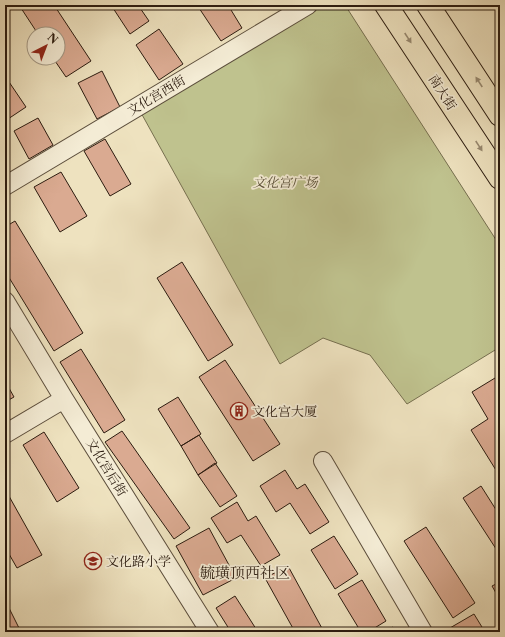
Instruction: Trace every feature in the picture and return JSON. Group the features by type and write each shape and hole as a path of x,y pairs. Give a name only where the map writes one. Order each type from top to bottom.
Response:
{"main road":[{"name":"南大街","path":"386,5 500,178"},
{"path":"428,5 500,115"}],"street":[{"name":"文化宫西街","path":"5,186 308,5"},
{"name":"文化宫后街","path":"5,301 64,399 210,632"},
{"path":"5,434 64,399"},
{"path":"323,462 423,632"}],"green space":[{"name":"文化宫广场","path":"319,5 345,5 500,246 500,347 407,404 370,355 323,338 280,364 140,111"}],"building":[{"path":"19,5 54,5 91,61 66,77 58,66 66,66 66,26 33,26"},
{"path":"111,5 138,5 149,21 130,34"},
{"path":"197,5 228,5 242,28 221,41"},
{"path":"159,29 183,64 159,80 136,45"},
{"path":"102,71 120,107 97,119 78,83"},
{"path":"5,76 26,107 5,121"},
{"path":"38,118 53,145 29,159 14,131"},
{"path":"105,139 131,184 110,196 84,151"},
{"path":"61,172 87,216 60,232 34,187"},
{"path":"15,221 83,333 54,351 5,271 5,227"},
{"path":"182,262 233,345 208,361 157,278"},
{"path":"81,349 125,420 104,433 60,362"},
{"name":"文化宫大厦","path":"225,360 280,444 253,461 199,377"},
{"path":"495,378 500,386 499,475 471,430 488,419 472,392"},
{"path":"5,381 14,397 5,402"},
{"path":"178,397 201,434 181,446 158,409"},
{"path":"122,431 190,528 174,539 105,442"},
{"path":"44,432 79,488 57,502 23,445"},
{"path":"199,435 217,463 198,475 181,446"},
{"path":"215,463 237,496 220,507 198,475"},
{"path":"285,470 297,489 305,484 329,522 310,534 290,503 276,512 260,486"},
{"path":"481,486 500,516 500,555 463,498"},
{"path":"5,489 42,555 17,568 5,547"},
{"path":"237,502 248,521 256,516 280,555 261,566 241,535 227,543 211,518"},
{"path":"426,527 475,603 453,618 404,541"},
{"path":"209,528 236,578 203,595 176,546"},
{"path":"334,536 358,574 335,589 311,550"},
{"path":"288,566 324,632 295,632 265,578"},
{"path":"362,580 386,621 368,632 361,632 338,594"},
{"path":"500,582 500,600 492,586"},
{"path":"235,596 258,632 231,632 216,608"},
{"path":"5,600 21,632 5,632"},
{"path":"474,614 485,632 443,632"},
{"path":"393,627 395,632 384,632"}],"place":[{"name":"文化宫大厦","path":"239,411"},
{"name":"文化路小学","path":"93,561"}],"district":[{"name":"毓璜顶西社区","path":"245,573"}]}
